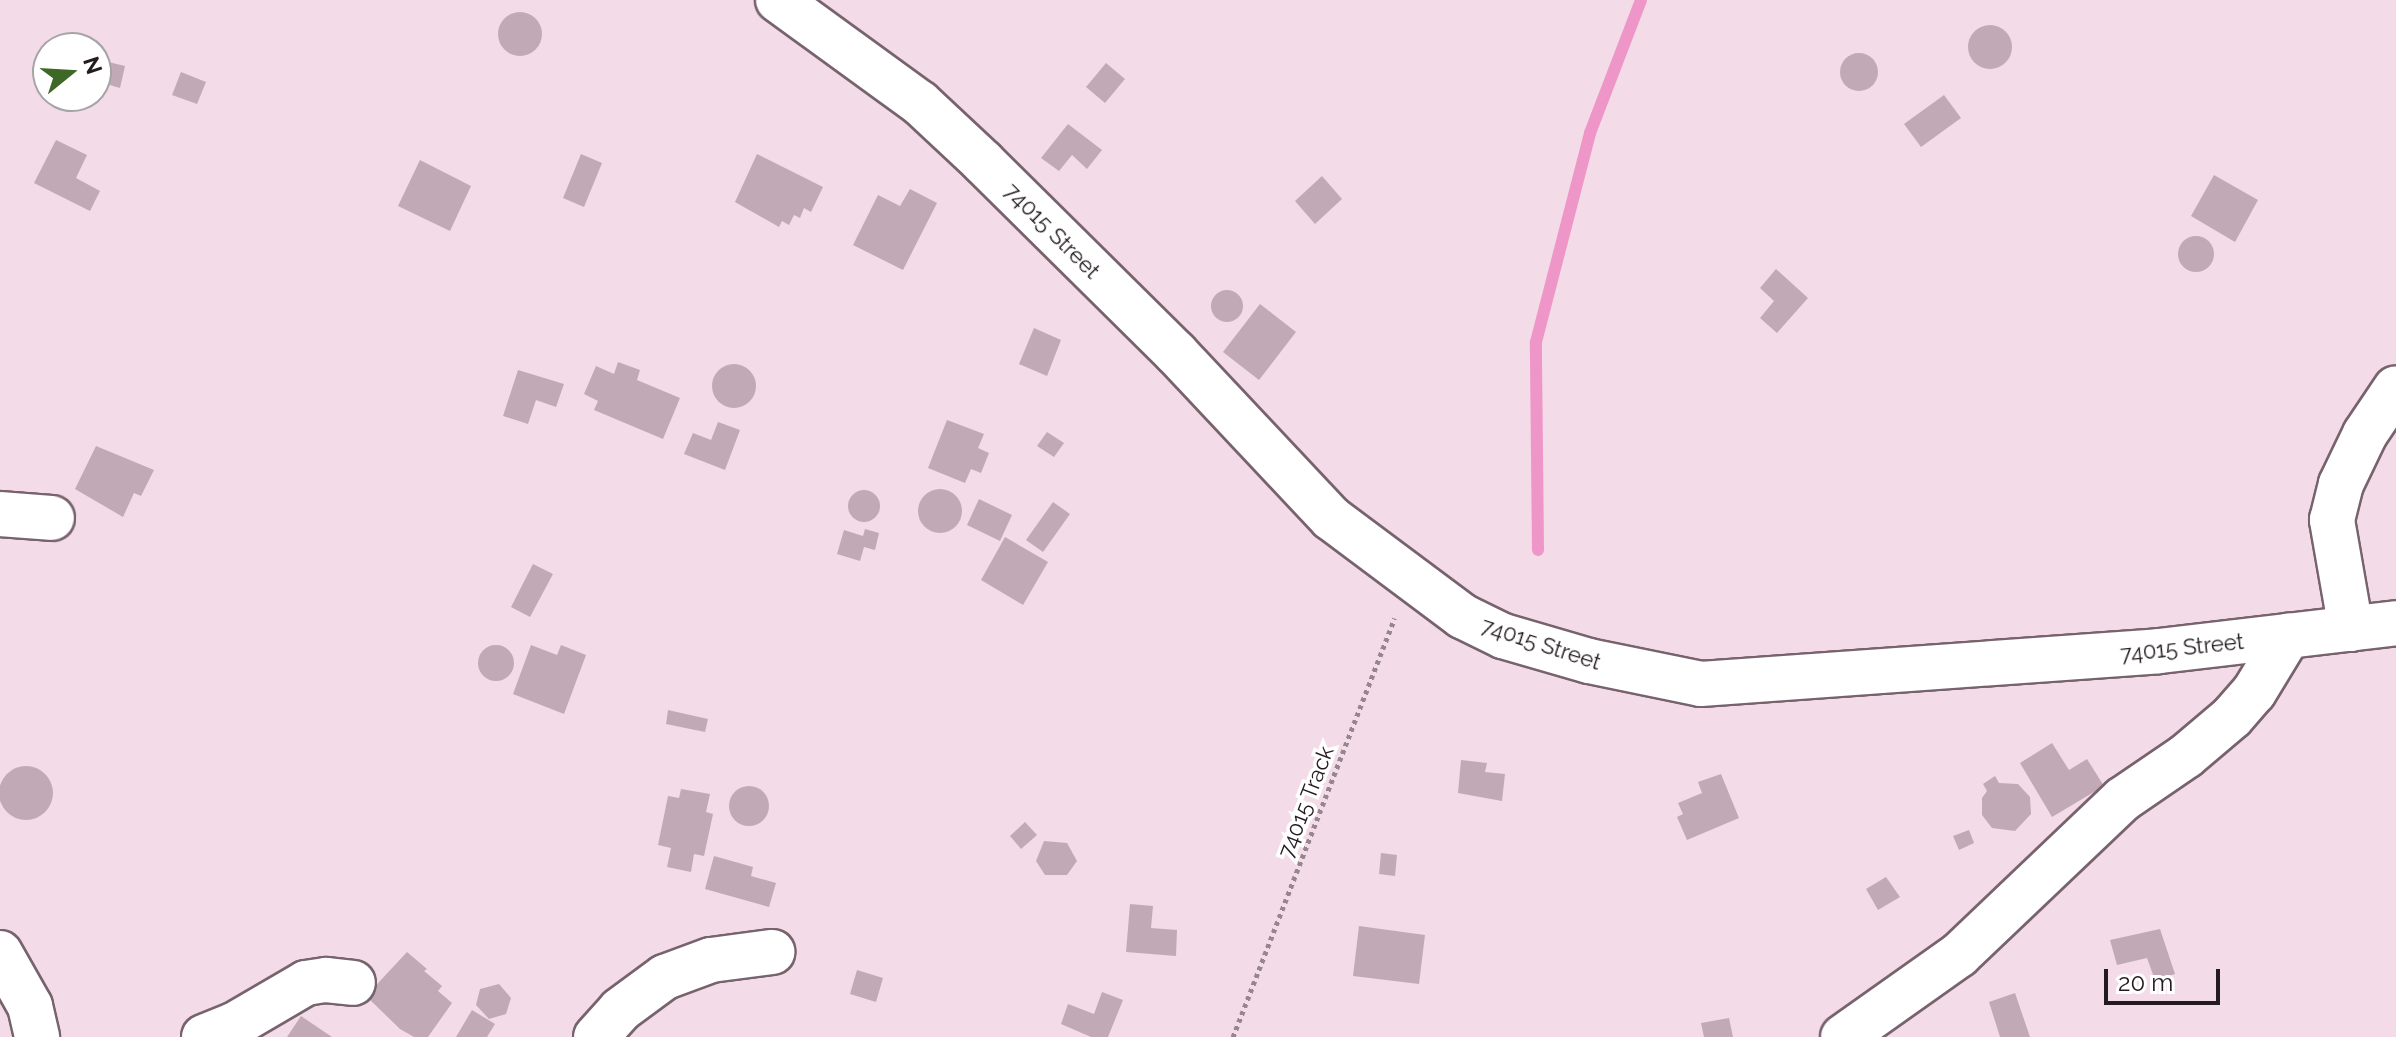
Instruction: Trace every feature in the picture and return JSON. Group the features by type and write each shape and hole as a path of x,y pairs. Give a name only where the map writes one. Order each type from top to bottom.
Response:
{"street":[{"name":"74015 Street","path":"778,0 930,113 1176,353 1331,518 1462,616 1503,636 1589,661 1701,684 2159,651 2396,623"},
{"path":"2351,629 2332,520 2341,484 2365,434 2396,388"},
{"path":"0,514 52,518"},
{"path":"1843,1037 1959,955 2123,799 2186,756 2232,717 2254,692 2288,636"},
{"path":"596,1037 620,1010 665,977 692,964 772,952"},
{"path":"0,953 30,1006 37,1037"},
{"path":"204,1037 234,1025 306,983 326,980 353,983"}],"path":[{"name":"74015 Track","path":"1233,1037 1409,579"}],"building":[{"path":"520,12 536,18 542,34 536,50 520,56 504,50 498,34 504,18"},
{"path":"1990,25 2006,31 2012,47 2006,63 1990,69 1974,63 1968,47 1974,31"},
{"path":"1859,53 1873,58 1878,72 1873,86 1859,91 1845,86 1840,72 1845,58"},
{"path":"112,63 125,66 120,88 112,86"},
{"path":"1106,63 1125,79 1105,103 1086,87"},
{"path":"181,72 206,82 197,104 172,95"},
{"path":"1944,95 1961,118 1921,147 1904,124"},
{"path":"1068,124 1102,150 1087,169 1072,155 1059,171 1041,158"},
{"path":"56,140 87,155 76,178 100,191 90,211 34,183"},
{"path":"581,154 602,163 584,207 563,198"},
{"path":"757,154 823,187 811,212 804,208 800,218 794,215 789,225 782,221 779,227 735,202"},
{"path":"420,160 471,186 450,231 398,206"},
{"path":"2214,175 2258,200 2235,242 2191,216"},
{"path":"1322,176 1342,199 1315,224 1295,201"},
{"path":"910,189 937,203 903,270 853,245 878,195 900,206"},
{"path":"2196,236 2209,241 2214,254 2209,267 2196,272 2183,267 2178,254 2183,241"},
{"path":"1776,269 1808,298 1777,333 1760,318 1774,301 1760,288"},
{"path":"1227,290 1239,294 1243,306 1239,318 1227,322 1215,318 1211,306 1215,294"},
{"path":"1260,304 1296,332 1259,380 1223,352"},
{"path":"1034,328 1061,340 1047,376 1019,364"},
{"path":"618,362 640,370 637,380 680,398 663,439 594,410 598,401 584,394 596,366 614,374"},
{"path":"734,364 750,370 756,386 750,402 734,408 718,402 712,386 718,370"},
{"path":"518,370 564,384 556,407 536,400 528,424 503,416"},
{"path":"947,420 984,434 978,448 989,453 981,473 971,469 965,483 928,468"},
{"path":"718,422 740,430 725,470 684,454 693,433 711,440"},
{"path":"1047,432 1064,443 1054,457 1037,446"},
{"path":"96,446 154,470 141,496 134,493 123,517 75,489"},
{"path":"940,489 955,496 962,511 955,526 940,533 925,526 918,511 925,496"},
{"path":"864,490 876,494 880,506 876,518 864,522 852,518 848,506 852,494"},
{"path":"979,499 1012,515 1000,541 967,525"},
{"path":"1053,502 1070,514 1043,552 1026,540"},
{"path":"865,529 879,533 875,550 864,547 860,561 837,554 844,530 863,536"},
{"path":"1005,537 1048,562 1023,605 981,580"},
{"path":"533,564 553,574 530,617 511,607"},
{"path":"496,645 509,650 514,663 509,676 496,681 483,676 478,663 483,650"},
{"path":"531,645 557,655 561,645 586,655 564,714 513,694"},
{"path":"668,710 708,719 705,732 666,724"},
{"path":"2052,743 2069,770 2087,759 2104,786 2052,817 2020,763"},
{"path":"1461,760 1487,763 1485,772 1505,774 1502,801 1458,793"},
{"path":"26,766 45,774 53,793 45,812 26,820 7,812 -1,793 7,774"},
{"path":"1721,774 1739,818 1687,840 1677,817 1683,814 1678,803 1702,793 1698,782"},
{"path":"1995,776 1999,783 2018,784 2030,797 2031,814 2015,831 1992,828 1982,815 1982,798 1987,791 1983,784"},
{"path":"749,786 763,792 769,806 763,820 749,826 735,820 729,806 735,792"},
{"path":"681,789 710,794 706,812 713,814 704,856 694,854 691,872 667,867 671,848 658,845 668,796 679,798"},
{"path":"1025,822 1037,835 1021,849 1010,836"},
{"path":"1969,830 1974,843 1959,850 1953,836"},
{"path":"1044,841 1067,843 1077,861 1067,875 1045,875 1036,861"},
{"path":"1381,853 1397,855 1395,876 1379,874"},
{"path":"714,856 753,867 751,876 776,883 769,907 705,889"},
{"path":"1886,877 1900,897 1878,910 1866,889"},
{"path":"1130,904 1153,906 1151,928 1177,930 1176,956 1126,952"},
{"path":"1359,926 1425,935 1419,984 1353,976"},
{"path":"2160,929 2175,974 2155,980 2147,958 2117,965 2110,940"},
{"path":"407,952 442,986 438,991 452,1003 428,1037 414,1037 400,1029 366,996"},
{"path":"857,970 883,978 876,1002 850,994"},
{"path":"499,984 511,998 506,1014 489,1019 476,1005 480,989"},
{"path":"1102,992 1123,1000 1108,1037 1091,1037 1061,1024 1068,1004 1094,1014"},
{"path":"2015,993 2030,1037 2000,1037 1989,1002"},
{"path":"472,1010 495,1024 487,1037 456,1037"},
{"path":"301,1016 332,1037 287,1037"},
{"path":"1729,1018 1733,1037 1704,1037 1701,1023"}],"waterway":[{"path":"1538,550 1536,342 1590,133 1641,0"}]}
